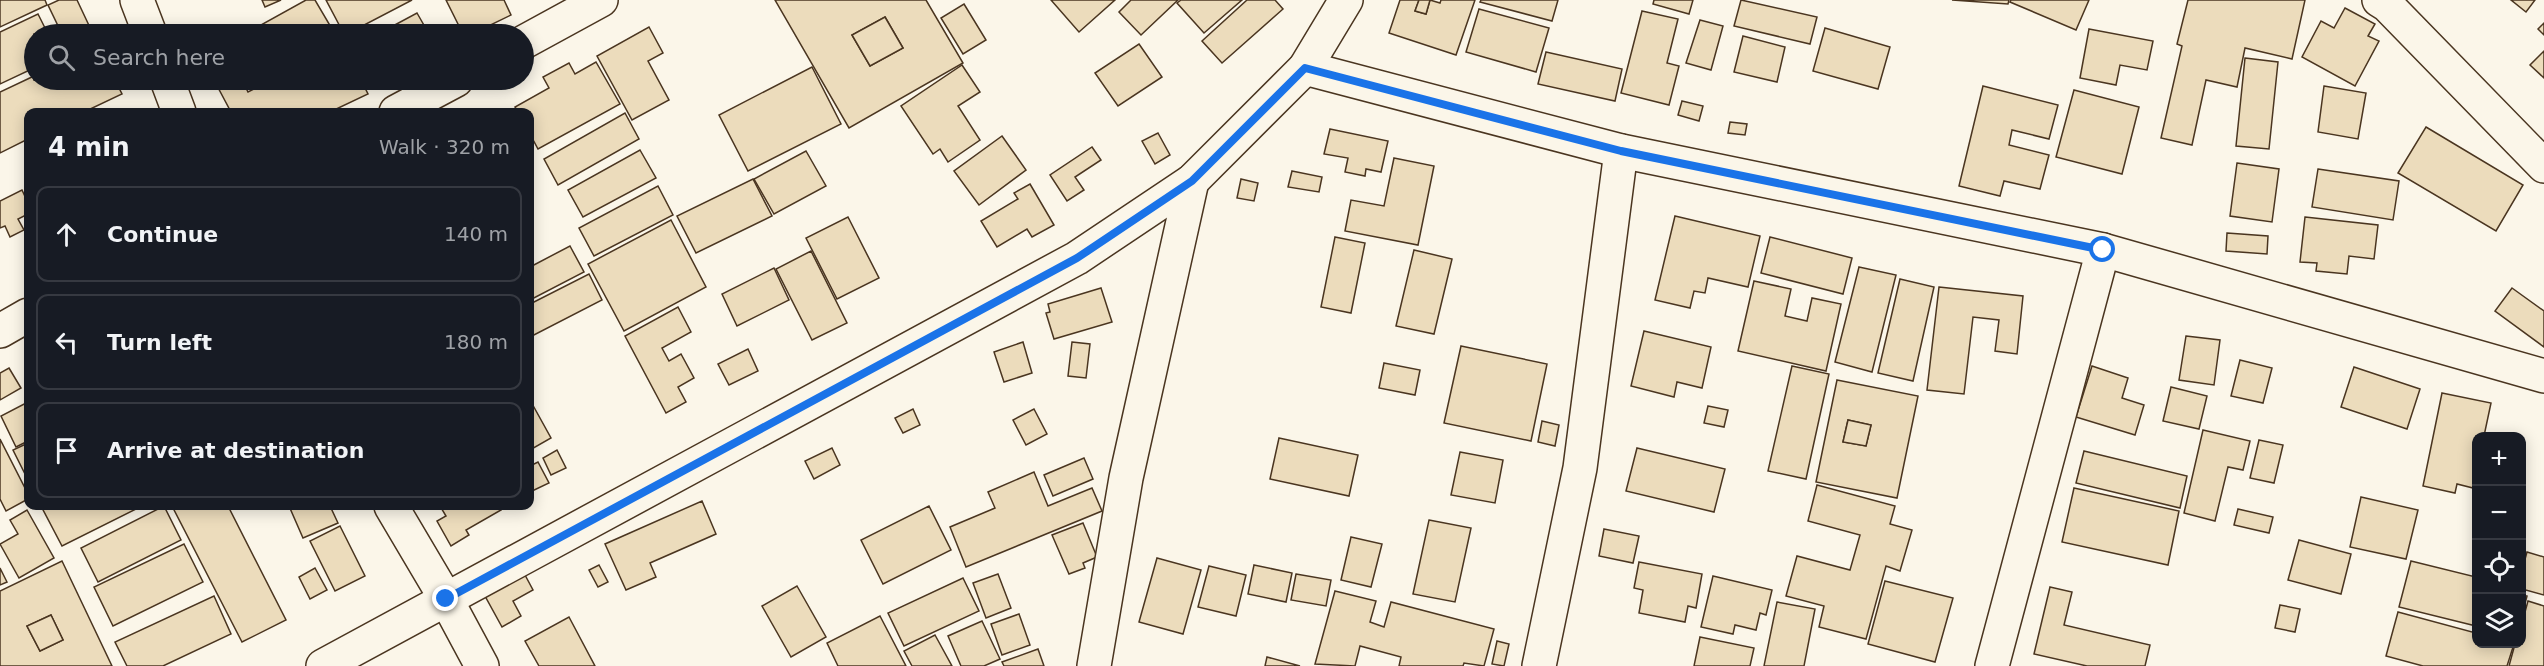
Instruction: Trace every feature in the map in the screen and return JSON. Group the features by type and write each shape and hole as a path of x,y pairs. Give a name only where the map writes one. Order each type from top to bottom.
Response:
{"street":[{"path":"137,0 146,24"},
{"path":"534,37 601,0"},
{"path":"323,666 1077,258 1192,181 1305,68 1346,0"},
{"path":"2385,2 2544,166"},
{"path":"1305,68 1621,151 2103,250 2544,376"},
{"path":"170,90 177,108"},
{"path":"404,108 437,90"},
{"path":"1539,666 1580,468 1621,151"},
{"path":"1094,666 1126,478 1192,181"},
{"path":"1992,666 2103,250"},
{"path":"0,331 24,317"},
{"path":"393,510 482,666"}],"building":[{"path":"0,0 45,0 47,5 0,27"},
{"path":"59,0 77,0 88,24 57,24 48,5"},
{"path":"262,0 281,0 265,7"},
{"path":"306,0 315,0 329,24 263,24"},
{"path":"326,0 412,0 366,24 339,24"},
{"path":"446,0 504,0 511,15 493,24 458,24"},
{"path":"775,0 926,0 963,63 849,128","holes":["885,17 903,48 870,66 852,35"]},
{"path":"1051,0 1115,0 1079,32"},
{"path":"1131,0 1178,0 1141,35 1119,12"},
{"path":"1181,0 1242,0 1204,33 1177,3"},
{"path":"1247,0 1275,0 1283,9 1222,63 1202,41"},
{"path":"1400,0 1419,0 1415,11 1426,14 1430,0 1440,3 1441,0 1475,0 1456,55 1389,33"},
{"path":"1419,0 1430,0 1426,14 1415,11"},
{"path":"1481,0 1558,0 1552,21 1480,2"},
{"path":"1654,0 1693,0 1689,14 1653,4"},
{"path":"1741,0 1817,17 1810,44 1734,26"},
{"path":"1952,0 2009,0 2008,4"},
{"path":"2011,0 2089,0 2076,30 2010,2"},
{"path":"2188,0 2305,0 2292,59 2245,48 2237,87 2206,80 2192,145 2161,138 2182,46 2177,44"},
{"path":"2511,0 2535,0 2526,12"},
{"path":"964,4 986,40 963,54 941,18"},
{"path":"2345,8 2375,24 2368,36 2379,41 2355,86 2302,57 2321,21 2334,28"},
{"path":"1479,9 1549,28 1536,72 1466,52"},
{"path":"1642,11 1678,19 1667,63 1679,66 1669,105 1621,93"},
{"path":"417,13 423,24 397,24"},
{"path":"38,14 43,24 24,24 24,73 0,84 0,32"},
{"path":"885,17 903,48 870,66 852,35"},
{"path":"1700,20 1723,26 1711,70 1686,63"},
{"path":"2544,23 2544,35 2538,29"},
{"path":"649,27 663,53 648,61 669,100 632,120 597,56"},
{"path":"1825,28 1890,47 1878,89 1813,71"},
{"path":"2089,29 2153,41 2147,70 2120,65 2116,85 2080,78"},
{"path":"1743,36 1785,47 1777,82 1734,72"},
{"path":"1139,44 1162,77 1118,106 1095,73"},
{"path":"2544,51 2544,78 2530,65"},
{"path":"1546,52 1622,69 1615,101 1538,84"},
{"path":"2245,58 2278,62 2269,149 2236,146"},
{"path":"596,62 620,104 538,149 534,142 534,108 515,107 549,88 543,77 569,63 575,74"},
{"path":"962,65 980,92 958,106 980,140 948,162 940,149 933,154 901,106"},
{"path":"812,67 841,124 748,171 719,115"},
{"path":"24,81 24,90 120,90 122,94 92,108 24,108 24,141 0,153 0,92"},
{"path":"1983,86 2058,105 2049,139 2012,130 2009,145 2049,155 2040,189 2004,181 2000,196 1959,186"},
{"path":"2324,86 2366,93 2358,139 2318,132"},
{"path":"219,90 247,90 248,92 252,90 366,90 368,94 338,108 229,108"},
{"path":"2074,90 2139,107 2122,174 2056,157"},
{"path":"1682,101 1703,106 1699,121 1678,115"},
{"path":"625,113 639,139 558,185 544,159"},
{"path":"1730,122 1747,124 1745,135 1728,133"},
{"path":"2426,127 2523,185 2496,231 2398,173"},
{"path":"1330,129 1388,141 1381,172 1366,169 1365,176 1345,172 1348,158 1324,154"},
{"path":"1158,133 1170,155 1155,164 1142,141"},
{"path":"1002,136 1026,170 979,205 954,171"},
{"path":"1092,147 1101,160 1075,177 1084,190 1067,201 1050,175"},
{"path":"640,150 656,178 583,217 568,190"},
{"path":"806,151 826,186 774,214 754,179"},
{"path":"1394,158 1434,166 1418,245 1345,231 1351,200 1384,206"},
{"path":"2237,163 2279,169 2272,222 2230,216"},
{"path":"2318,169 2399,181 2393,220 2312,207"},
{"path":"1292,171 1322,177 1319,192 1288,187"},
{"path":"753,179 772,216 696,253 677,216"},
{"path":"1241,179 1258,183 1254,201 1237,198"},
{"path":"1030,184 1054,225 1032,237 1027,229 997,247 981,221 1018,199 1014,193"},
{"path":"658,186 673,215 594,256 579,228"},
{"path":"22,190 24,216 18,219 24,230 10,237 5,226 0,228 0,201"},
{"path":"1675,216 1760,236 1748,287 1708,278 1705,293 1694,291 1690,308 1655,300"},
{"path":"848,217 879,278 837,299 806,238"},
{"path":"2305,217 2378,225 2374,259 2349,256 2347,274 2316,271 2317,263 2300,262"},
{"path":"671,220 706,287 624,331 588,264"},
{"path":"2227,233 2268,236 2267,254 2226,251"},
{"path":"1335,237 1365,243 1351,313 1321,307"},
{"path":"1770,237 1852,258 1843,294 1761,273"},
{"path":"570,246 584,272 534,298 534,265"},
{"path":"1414,250 1452,259 1434,334 1396,326"},
{"path":"811,251 847,323 812,340 776,269"},
{"path":"1859,267 1896,275 1872,372 1835,362"},
{"path":"774,268 789,300 737,326 722,294"},
{"path":"589,274 602,300 534,335 534,302"},
{"path":"1900,279 1934,287 1913,381 1878,373"},
{"path":"1754,281 1791,289 1785,316 1807,321 1812,298 1841,304 1826,371 1738,351"},
{"path":"1939,287 2023,296 2017,354 1995,351 1999,320 1973,317 1964,394 1927,390"},
{"path":"1101,288 1112,322 1054,339 1046,313 1050,312 1048,304"},
{"path":"2512,288 2544,311 2544,347 2495,311"},
{"path":"678,307 691,332 662,348 669,361 681,354 694,378 678,387 686,402 666,413 625,336"},
{"path":"1644,331 1711,347 1702,388 1677,382 1674,397 1631,386"},
{"path":"2186,336 2220,340 2214,385 2179,380"},
{"path":"1023,342 1032,373 1004,382 994,352"},
{"path":"1072,342 1090,344 1086,378 1068,376"},
{"path":"1461,346 1547,364 1531,441 1444,423"},
{"path":"748,349 758,371 729,385 718,364"},
{"path":"2240,360 2272,368 2263,403 2231,396"},
{"path":"1384,363 1420,370 1415,395 1379,388"},
{"path":"1792,366 1829,374 1806,479 1768,471"},
{"path":"2092,366 2128,378 2122,398 2144,405 2135,435 2076,417"},
{"path":"2354,367 2420,389 2407,429 2341,407"},
{"path":"9,368 21,388 0,400 0,373"},
{"path":"1837,380 1918,396 1897,498 1816,482","holes":["1848,420 1871,425 1866,446 1843,442"]},
{"path":"2171,387 2207,396 2199,429 2163,421"},
{"path":"2442,393 2491,403 2485,432 2472,432 2472,488 2457,484 2455,493 2423,486"},
{"path":"24,404 24,443 16,447 1,416"},
{"path":"1708,406 1728,410 1724,427 1704,423"},
{"path":"534,407 551,438 534,448"},
{"path":"913,409 920,425 903,433 895,418"},
{"path":"1034,409 1047,434 1026,445 1013,420"},
{"path":"1848,420 1871,425 1866,446 1843,442"},
{"path":"1542,421 1559,425 1555,446 1538,442"},
{"path":"2203,430 2250,441 2243,470 2228,467 2215,521 2184,513"},
{"path":"1279,438 1358,455 1349,496 1270,479"},
{"path":"0,439 24,486 24,501 6,511 0,499"},
{"path":"2259,440 2283,445 2274,483 2250,478"},
{"path":"24,445 24,472 13,450"},
{"path":"832,448 840,465 814,479 805,461"},
{"path":"1637,448 1725,469 1714,512 1626,491"},
{"path":"557,450 566,468 551,475 543,458"},
{"path":"2084,451 2187,476 2180,508 2076,483"},
{"path":"1460,452 1503,460 1495,503 1451,495"},
{"path":"1084,458 1093,479 1053,496 1044,475"},
{"path":"538,462 549,483 534,490 534,464"},
{"path":"1034,472 1048,506 1092,488 1102,511 966,567 950,527 995,508 988,492"},
{"path":"1817,485 1895,506 1890,524 1912,530 1900,571 1886,566 1866,639 1819,627 1824,606 1786,596 1797,556 1850,570 1860,535 1808,521"},
{"path":"2074,488 2179,511 2168,565 2062,542"},
{"path":"2361,497 2418,510 2406,559 2350,547"},
{"path":"702,501 716,534 650,563 656,577 626,590 605,544"},
{"path":"929,506 951,550 883,584 861,540"},
{"path":"2238,509 2273,517 2269,533 2234,525"},
{"path":"27,510 54,558 19,578 0,544 18,534 10,520"},
{"path":"43,510 134,510 62,546"},
{"path":"156,510 166,510 181,540 98,582 81,548"},
{"path":"174,510 230,510 286,620 242,642"},
{"path":"291,510 332,510 338,523 303,538"},
{"path":"442,510 501,510 466,530 469,535 451,546 437,521 446,516"},
{"path":"1429,520 1471,528 1455,602 1413,594"},
{"path":"1083,523 1097,557 1083,563 1085,568 1069,574 1052,535"},
{"path":"340,526 365,576 335,591 310,541"},
{"path":"1604,529 1639,536 1633,563 1599,556"},
{"path":"1351,537 1382,544 1371,587 1341,580"},
{"path":"2299,540 2351,554 2341,594 2288,580"},
{"path":"184,544 203,582 113,626 94,587"},
{"path":"2527,552 2544,557 2544,595 2526,590"},
{"path":"1157,558 1201,570 1183,634 1139,622"},
{"path":"62,561 112,666 0,666 0,591","holes":["51,615 63,640 40,651 27,626"]},
{"path":"2411,561 2472,576 2472,625 2399,607"},
{"path":"1639,562 1702,574 1696,608 1688,606 1685,622 1639,613 1643,590 1634,588"},
{"path":"599,565 608,582 598,587 589,570"},
{"path":"1254,565 1292,573 1286,602 1248,594"},
{"path":"1209,566 1246,575 1236,616 1198,607"},
{"path":"0,568 7,582 0,585"},
{"path":"315,568 327,590 310,599 299,577"},
{"path":"998,574 1011,608 986,618 973,583"},
{"path":"1296,574 1331,580 1326,606 1291,600"},
{"path":"525,575 533,590 513,601 521,616 502,627 485,596"},
{"path":"1713,576 1772,590 1766,615 1760,613 1756,630 1735,625 1733,634 1701,627"},
{"path":"963,578 979,611 904,646 888,613"},
{"path":"1885,581 1953,598 1935,662 1868,644"},
{"path":"797,586 826,637 791,657 762,606"},
{"path":"2050,587 2072,592 2064,625 2150,645 2145,666 2087,666 2034,654"},
{"path":"1335,591 1376,601 1370,622 1384,627 1391,602 1494,629 1484,666 1464,663 1463,666 1399,666 1401,657 1360,646 1355,666 1315,664"},
{"path":"214,596 231,634 163,666 127,666 115,642"},
{"path":"2528,601 2544,606 2544,666 2509,666 2514,648 2526,648"},
{"path":"1777,602 1815,609 1804,666 1764,666"},
{"path":"2280,605 2300,609 2295,632 2275,628"},
{"path":"2398,612 2472,632 2472,648 2513,648 2507,666 2423,666 2386,656"},
{"path":"1019,614 1030,645 1002,655 991,624"},
{"path":"51,615 63,640 40,651 27,626"},
{"path":"880,616 906,666 838,666 827,643"},
{"path":"569,617 595,666 539,666 525,641"},
{"path":"982,621 1000,659 984,666 961,666 948,636"},
{"path":"935,635 952,666 912,666 904,651"},
{"path":"1700,637 1754,648 1750,666 1694,666"},
{"path":"1497,641 1509,644 1504,666 1492,664"},
{"path":"1038,649 1044,666 1004,666 1002,662"},
{"path":"1267,657 1300,666 1265,666"}],"route":[{"path":"446,599 1077,258 1192,181 1305,68 1621,151 2103,250"}]}
